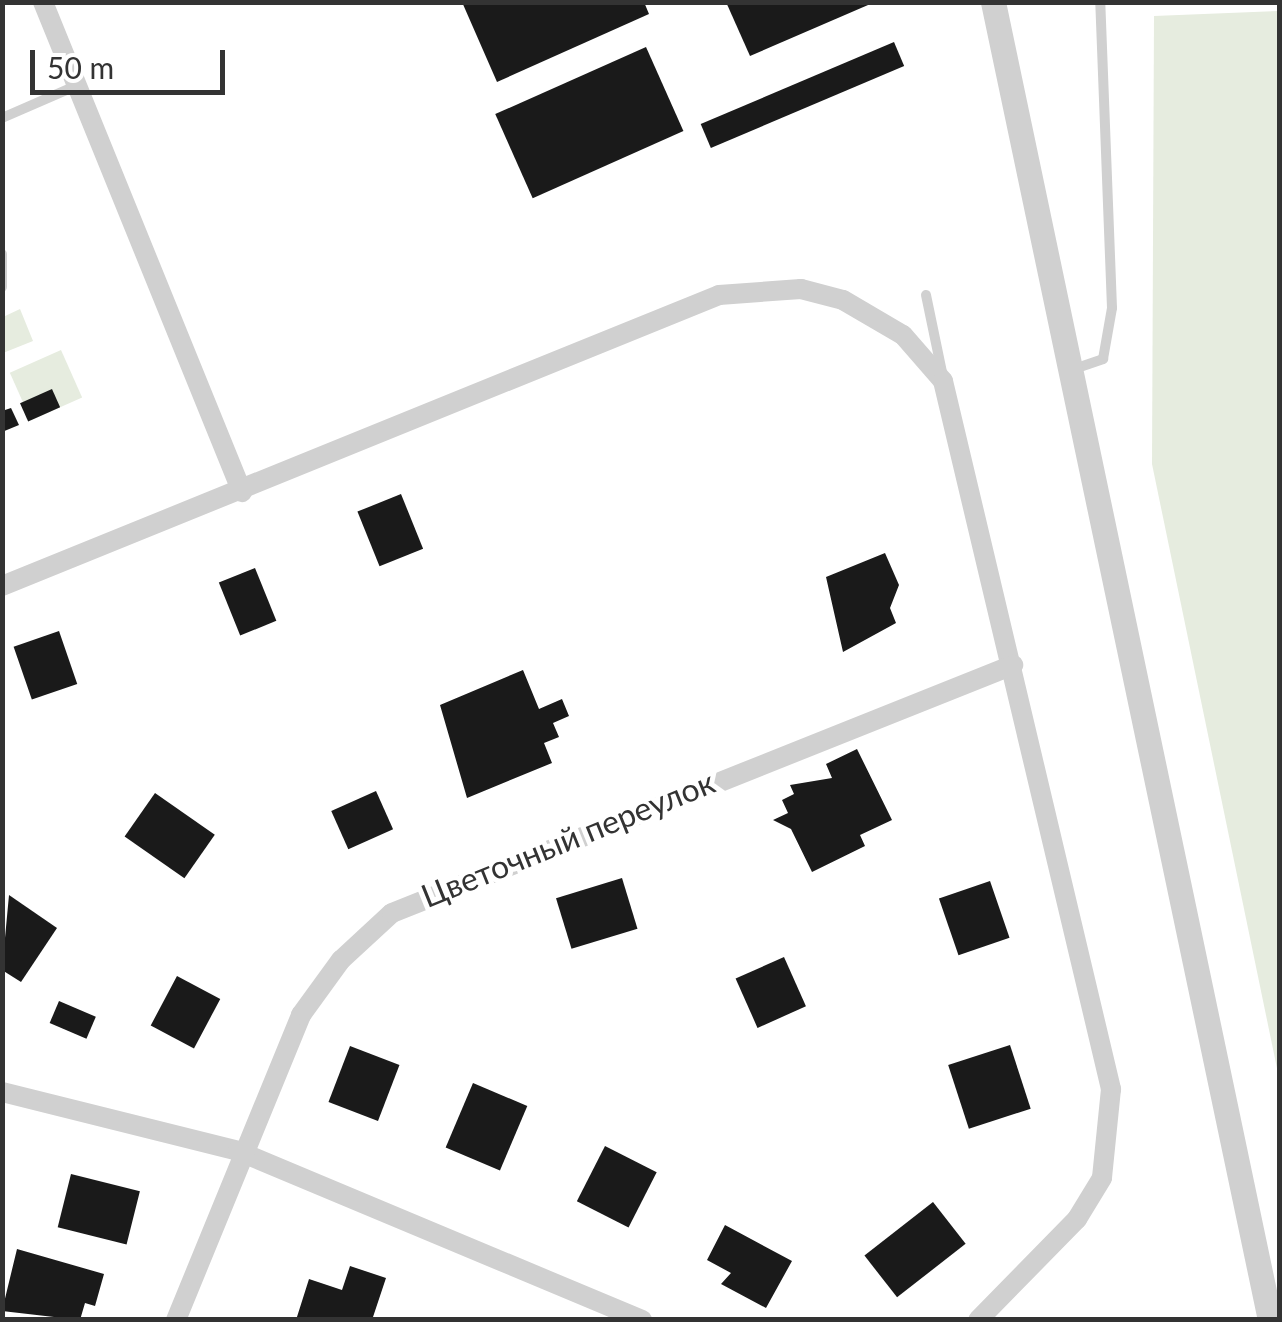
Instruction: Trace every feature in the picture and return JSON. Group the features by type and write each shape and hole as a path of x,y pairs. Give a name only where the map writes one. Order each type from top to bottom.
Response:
{"street":[{"path":"42,2 242,492"},
{"path":"993,2 1270,1320"},
{"path":"2,586 751,288 843,300 904,335 943,380 1100,1023 1112,1136 1102,1178 1077,1219 978,1320"},
{"name":"Цветочный переулок","path":"176,1320 238,1151 301,1015 340,960 392,912 1013,665"},
{"path":"2,1092 238,1151 642,1320"}],"lane":[{"path":"1070,370 1103,359 1112,308 1100,2"},
{"path":"2,118 78,84"},
{"path":"2,254 2,287"},
{"path":"926,295 943,380"}],"shaded area":[{"path":"1279,11 1279,1078 1152,464 1154,16"},
{"path":"20,309 33,341 3,353 3,317"},
{"path":"61,350 82,398 31,420 10,373"}],"building":[{"path":"462,2 644,2 649,14 497,82"},
{"path":"726,2 875,2 750,56"},
{"path":"894,42 904,66 711,148 701,124"},
{"path":"646,47 683,131 533,198 495,114"},
{"path":"52,389 60,407 28,422 20,403"},
{"path":"11,408 19,425 2,432 2,411"},
{"path":"401,494 423,549 380,566 357,512"},
{"path":"885,553 899,585 890,608 896,623 843,652 826,577"},
{"path":"255,568 276,621 240,635 219,583"},
{"path":"59,631 77,684 32,700 14,647"},
{"path":"523,670 539,709 562,699 569,716 553,723 559,737 544,743 552,763 467,798 440,705"},
{"path":"857,749 892,820 860,835 865,846 812,872 791,829 773,820 788,813 782,800 794,794 790,785 832,778 826,764"},
{"path":"376,791 393,829 348,849 331,811"},
{"path":"155,793 215,835 184,878 125,836"},
{"path":"622,878 637,929 572,949 556,898"},
{"path":"990,881 1010,938 958,955 939,899"},
{"path":"9,895 57,928 21,982 2,970"},
{"path":"784,957 806,1006 758,1028 736,979"},
{"path":"177,976 220,999 194,1048 151,1025"},
{"path":"59,1001 96,1017 86,1039 50,1023"},
{"path":"1010,1045 1031,1109 969,1129 948,1065"},
{"path":"350,1046 399,1065 378,1121 328,1102"},
{"path":"473,1083 527,1106 500,1170 446,1147"},
{"path":"605,1146 657,1172 629,1228 577,1201"},
{"path":"71,1174 140,1191 127,1245 58,1227"},
{"path":"933,1202 966,1244 897,1297 864,1256"},
{"path":"725,1225 792,1261 766,1308 721,1284 731,1273 707,1260"},
{"path":"17,1249 104,1274 95,1306 85,1303 80,1320 2,1311"},
{"path":"350,1266 386,1278 372,1320 296,1320 309,1279 342,1290"}]}
